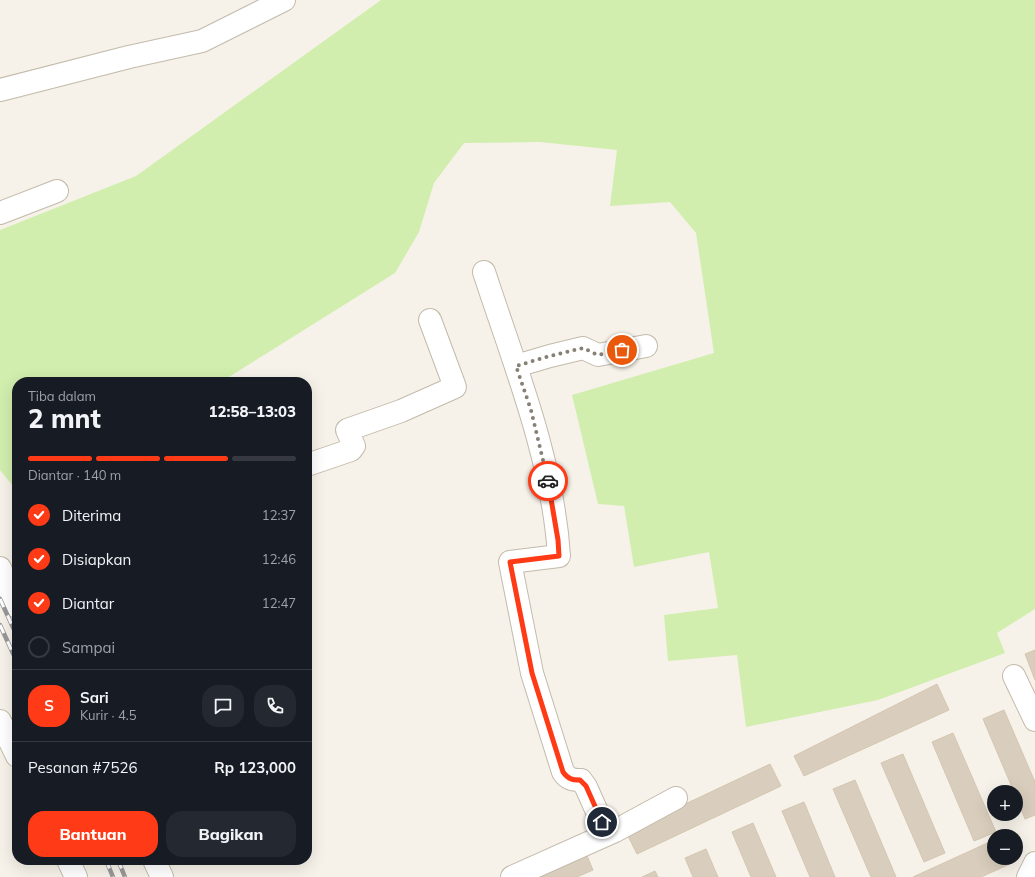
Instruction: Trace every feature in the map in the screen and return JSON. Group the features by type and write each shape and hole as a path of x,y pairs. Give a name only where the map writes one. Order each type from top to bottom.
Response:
{"street":[{"path":"0,90 129,57 202,41 271,3"},
{"path":"0,214 57,191"},
{"path":"484,272 531,410 548,484 558,540 559,556 510,562 532,673 563,772 568,778 580,780 586,786 607,834"},
{"path":"312,463 351,450 354,446 347,430 401,411 455,387 430,320"},
{"path":"516,366 583,348 598,355 646,346"},
{"path":"0,568 12,596"},
{"path":"1014,676 1035,720"},
{"path":"0,721 12,746"},
{"path":"512,877 607,834 676,798"},
{"path":"1028,877 1035,863"},
{"path":"70,865 76,877"},
{"path":"156,865 162,877"}],"green space":[{"path":"381,0 1035,0 1035,609 997,633 1005,653 878,700 746,727 737,655 668,661 664,615 718,608 709,552 634,567 624,506 598,504 572,395 714,353 696,233 670,202 610,206 617,150 540,142 464,143 434,183 419,232 395,273 229,377 12,377 12,485 0,470 0,230 136,176"}],"building":[{"path":"1035,650 1035,680 1025,654"},
{"path":"937,684 949,710 804,776 794,756"},
{"path":"1004,710 1035,782 1035,815 1025,819 1023,814 1023,785 1011,785 983,719"},
{"path":"953,733 987,811 987,821 991,821 995,829 987,829 987,836 974,841 932,742"},
{"path":"903,754 945,853 924,862 881,763"},
{"path":"770,764 781,786 637,854 626,832"},
{"path":"855,780 896,877 871,877 833,789"},
{"path":"804,802 835,877 810,877 782,811"},
{"path":"753,823 776,877 751,877 732,832"},
{"path":"987,843 987,865 1008,865 981,877 913,877"},
{"path":"706,849 718,877 693,877 685,858"},
{"path":"585,851 593,870 577,877 522,877"},
{"path":"655,871 658,877 642,877"}],"railway":[{"path":"0,599 12,625"},
{"path":"0,625 12,651"},
{"path":"108,865 113,877"},
{"path":"120,865 125,877"}],"way so far":[{"path":"548,481 531,410 516,366 583,348 598,355 622,350"}],"route":[{"path":"548,481 558,540 559,556 510,562 532,673 563,772 568,778 580,780 586,786 602,822"}]}
